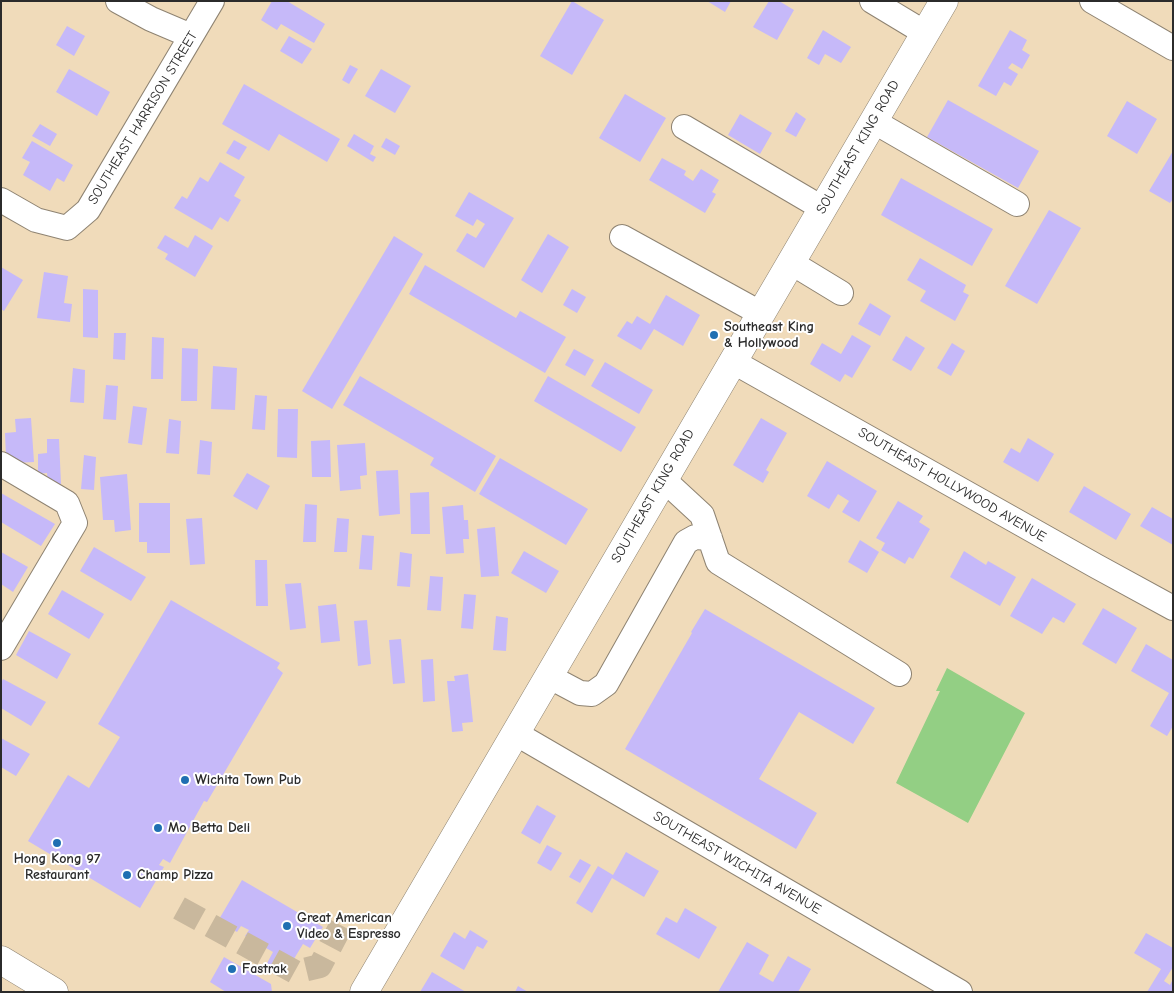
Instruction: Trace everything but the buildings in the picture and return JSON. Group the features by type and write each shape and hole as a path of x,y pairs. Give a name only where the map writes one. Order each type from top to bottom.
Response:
{"main road":[{"name":"SOUTHEAST KING ROAD","path":"364,992 732,360 944,1"},
{"path":"1,960 54,992"}],"street":[{"path":"118,1 150,19 191,36"},
{"name":"SOUTHEAST HARRISON STREET","path":"1,200 36,220 67,228 88,210 212,1"},
{"path":"872,1 925,33"},
{"path":"1092,1 1173,48"},
{"path":"873,121 1017,204"},
{"path":"684,127 822,208"},
{"path":"622,236 760,313"},
{"path":"790,262 842,293"},
{"name":"SOUTHEAST HOLLYWOOD AVENUE","path":"732,360 1173,608"},
{"path":"1,464 67,503 75,523 1,648"},
{"path":"663,479 702,515 718,562 899,674"},
{"path":"548,676 580,694 592,694 606,684 686,542 695,537 710,538"},
{"name":"SOUTHEAST WICHITA AVENUE","path":"515,733 960,992"}],"green space":[{"path":"947,668 1025,713 968,823 896,783 940,691 936,691"}],"tunnel":[{"path":"179,908 295,972 320,966 345,918"}],"place":[{"name":"Southeast King & Hollywood","path":"714,335"},
{"name":"Wichita Town Pub","path":"185,780"},
{"name":"Mo Betta Deli","path":"158,828"},
{"name":"Hong Kong 97 Restaurant","path":"57,843"},
{"name":"Champ Pizza","path":"127,875"},
{"name":"Great American Video & Espresso","path":"287,926"},
{"name":"Fastrak","path":"232,969"}]}
